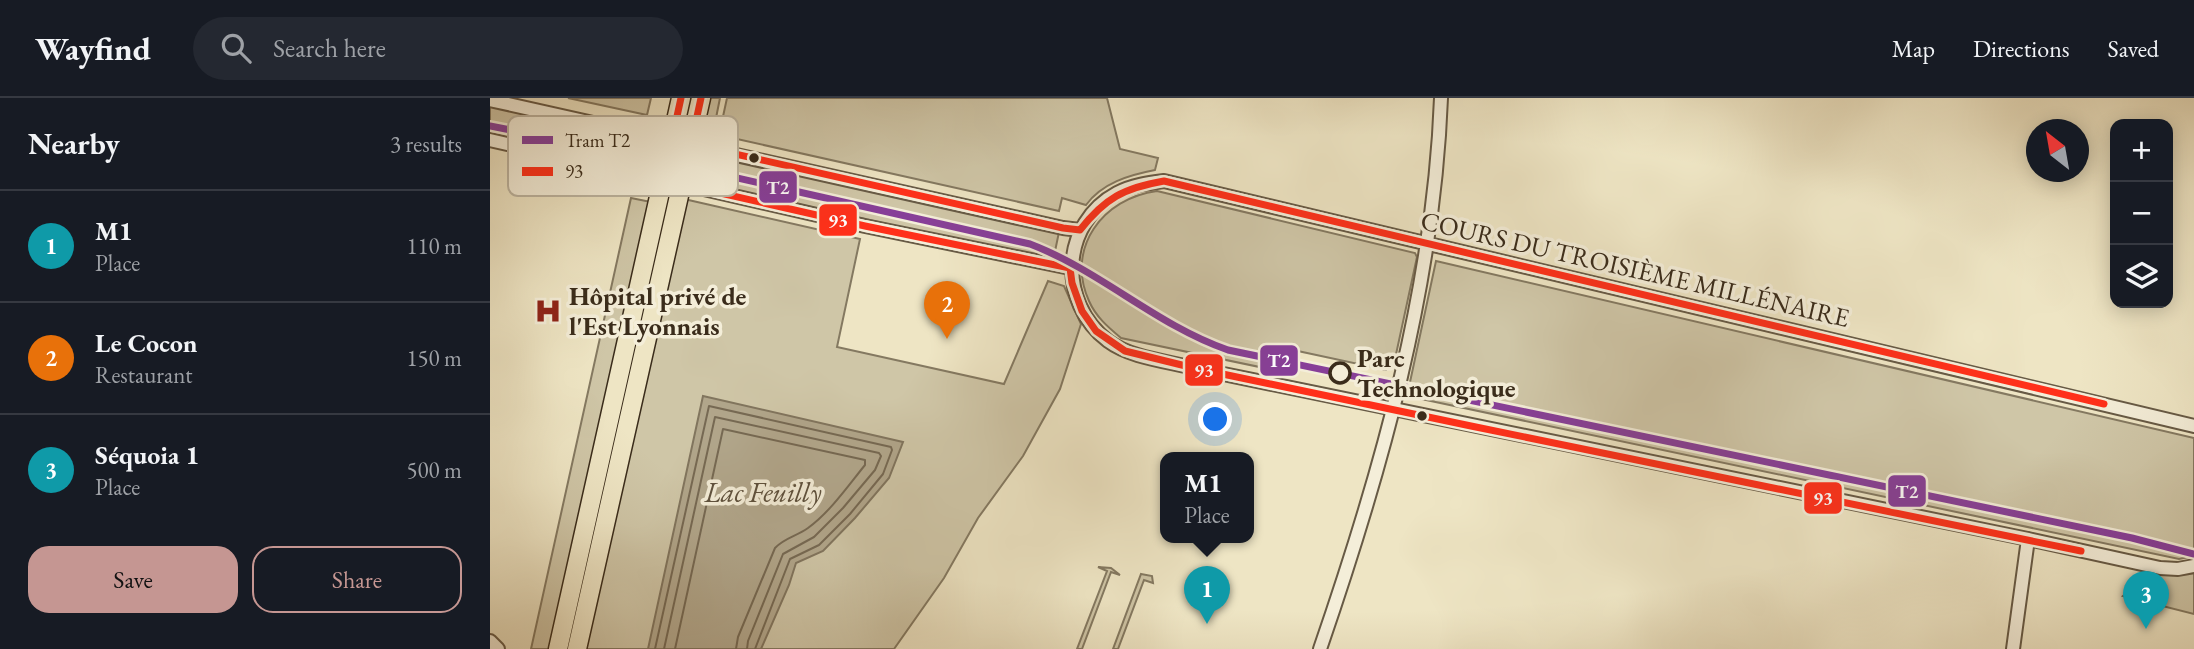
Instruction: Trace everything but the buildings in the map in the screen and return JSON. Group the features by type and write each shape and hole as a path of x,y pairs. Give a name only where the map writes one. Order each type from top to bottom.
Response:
{"main road":[{"path":"677,116 681,98"},
{"path":"697,116 701,98"},
{"path":"558,649 659,196"},
{"path":"577,649 680,196"}],"street":[{"path":"1320,649 1345,575 1392,409 1415,308 1428,243 1440,138 1441,98"},
{"path":"490,100 562,116"},
{"path":"490,141 508,145"},
{"path":"738,155 1080,230"},
{"name":"COURS DU TROISIÈME MILLÉNAIRE","path":"2194,426 1164,181 1133,186 1116,193 1095,209 1080,230 1072,254 1072,283 1082,311 1096,331 1125,351 1194,368 2160,568 2194,566"},
{"path":"734,196 1070,268"},
{"path":"2012,649 2028,539"},
{"path":"490,641 498,649"}],"shaded area":[{"path":"568,98 651,98 647,115"},
{"path":"708,98 720,98 716,116 704,116"},
{"path":"727,98 1107,98 1120,149 1158,158 1155,170 1117,181 1092,197 1086,205 1062,198 1059,211 738,139 738,116 723,116"},
{"path":"490,105 540,116 508,116 508,139 490,135"},
{"path":"738,160 1059,232 1053,261 738,191"},
{"path":"1157,191 1415,253 1417,257 1395,359 1386,370 1293,350 1288,373 1121,338 1099,317 1089,301 1083,281 1082,262 1086,245 1105,215 1120,204"},
{"path":"631,198 651,202 551,649 531,649"},
{"path":"684,199 860,239 837,347 1004,384 1048,281 1064,286 1081,324 1060,389 1023,456 978,518 944,578 894,649 583,649"},
{"path":"663,205 669,206 570,649 564,649"},
{"path":"1436,261 2194,438 2194,556 2179,559 1407,396"},
{"path":"1098,567 1111,568 1120,575 1111,572 1082,649 1077,649 1107,571"},
{"path":"2194,571 2194,614 2123,596 2147,575"},
{"path":"1141,574 1152,576 1153,583 1144,580 1118,649 1113,649"}],"water":[{"name":"Lac Feuilly","path":"703,396 903,442 889,478 855,518 823,551 796,563 761,649 648,649"}],"tram line":[{"name":"T2","path":"490,126 508,129"},
{"name":"T2","path":"738,178 1030,244 1081,268 1177,327 1228,350 2132,538 2194,554"}],"transit line":[{"name":"93","path":"677,116 681,98"},
{"name":"93","path":"697,116 701,98"},
{"name":"93","path":"738,155 1080,230 1098,210 1116,196 1164,181 2104,404"},
{"name":"93","path":"733,196 1070,268 1072,283 1082,311 1096,331 1125,351 1471,426 2081,551"}],"place":[{"name":"Hôpital privé de l'Est Lyonnais","path":"548,311"},
{"name":"Le Cocon","path":"947,339"},
{"name":"Parc Technologique","path":"1340,373"},
{"name":"M1","path":"1207,624"},
{"name":"Séquoia 1","path":"2146,629"}]}
